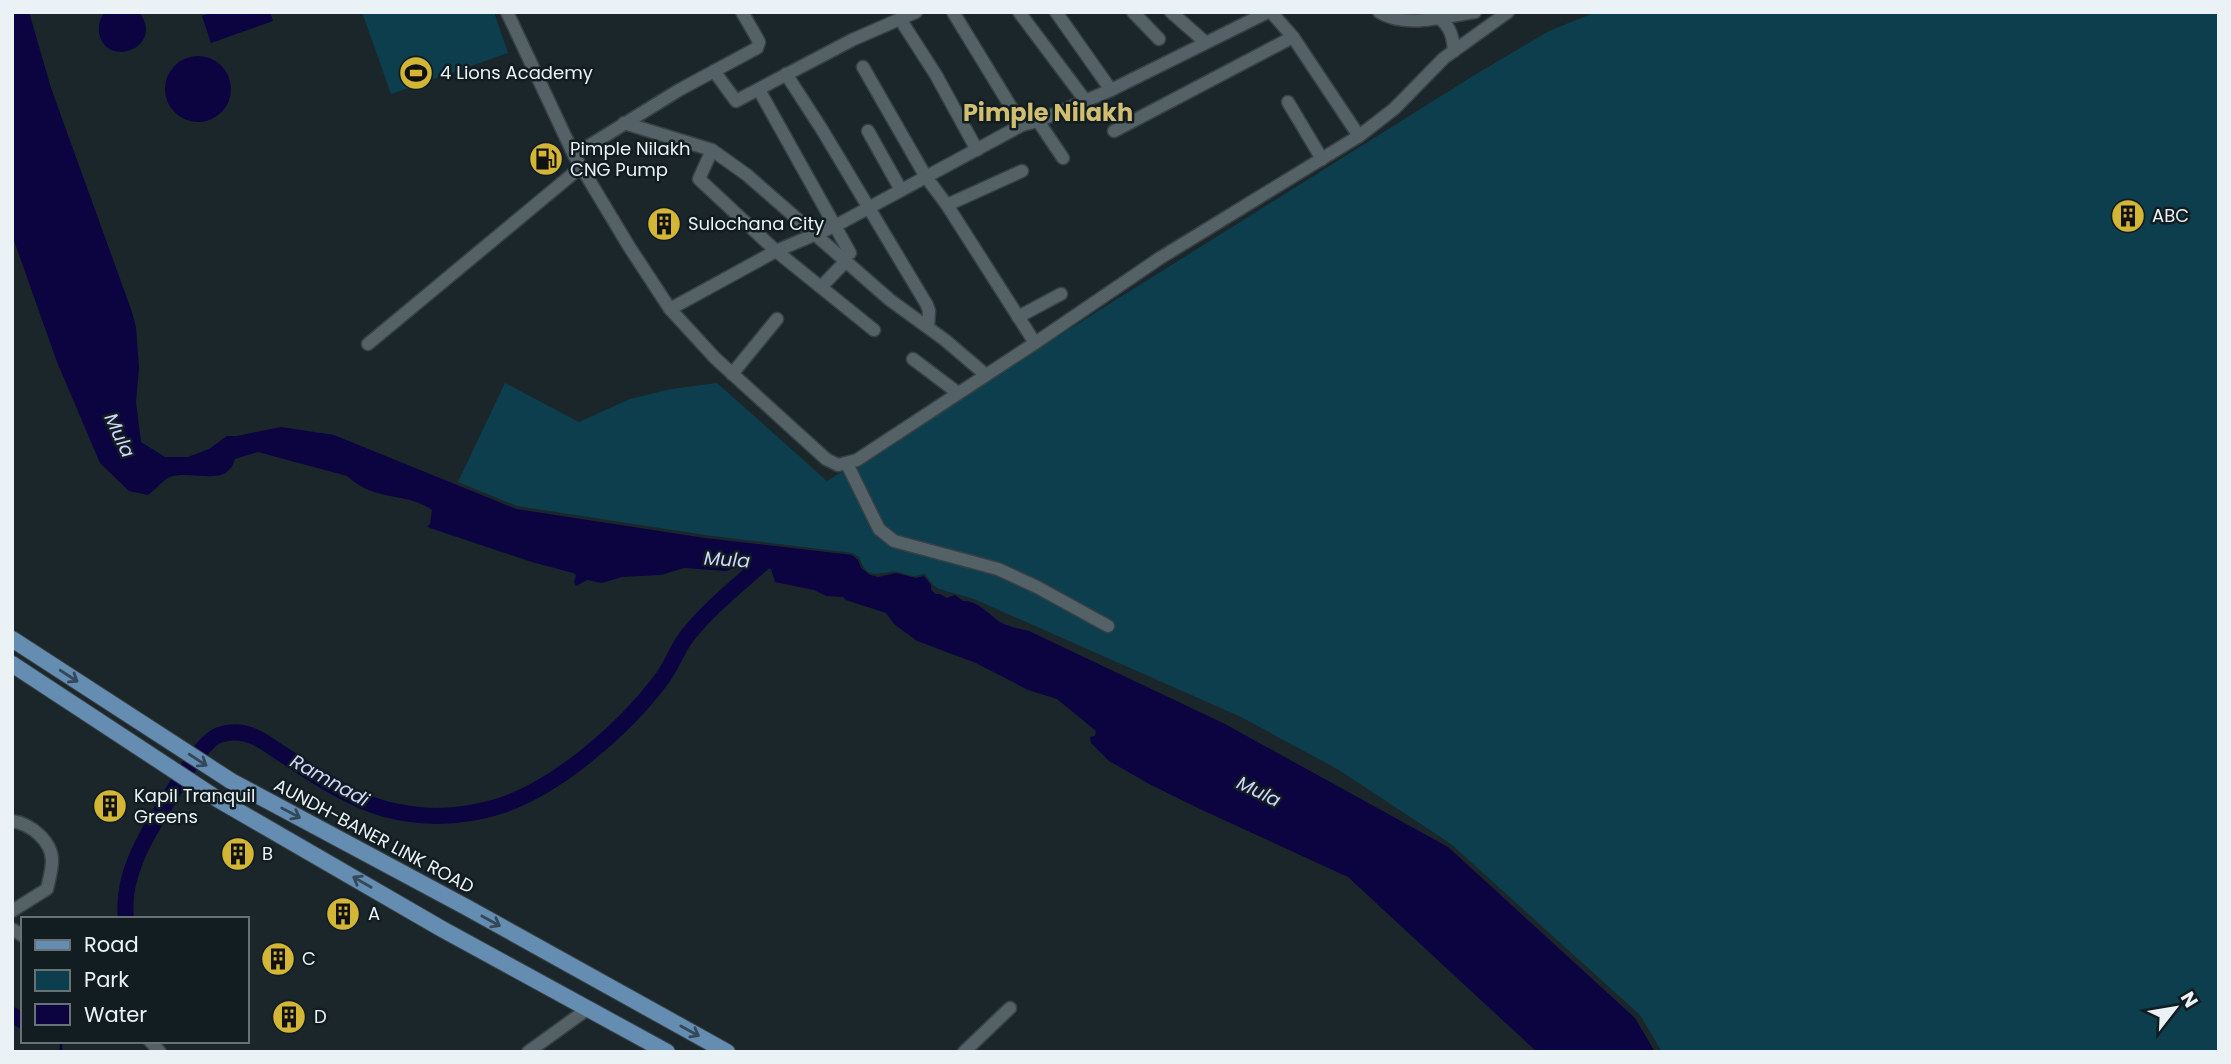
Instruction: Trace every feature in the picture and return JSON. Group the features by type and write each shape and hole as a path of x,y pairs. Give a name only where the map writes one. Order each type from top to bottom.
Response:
{"main road":[{"name":"AUNDH-BANER LINK ROAD","path":"12,639 231,781 452,899 727,1052"},
{"path":"12,664 219,800 442,929 667,1052"},
{"path":"442,929 452,899"},
{"path":"589,1008 598,980"}],"street":[{"path":"507,12 574,155 670,309 715,358 826,459 838,465 857,460 1160,258 1359,135 1394,109 1454,51 1508,12"},
{"path":"574,155 759,45 741,12"},
{"path":"714,71 736,102 852,40 916,12"},
{"path":"953,12 1021,125"},
{"path":"1019,12 1085,100"},
{"path":"1056,12 1111,90"},
{"path":"1133,12 1159,39"},
{"path":"1171,12 1205,42"},
{"path":"670,309 776,251 835,226 1021,125 1038,121 1111,90 1269,12 1293,37 1359,135"},
{"path":"1379,12 1392,19 1405,21 1475,12"},
{"path":"1438,18 1446,23 1451,32 1454,51"},
{"path":"900,19 936,75 977,150"},
{"path":"1114,131 1293,37"},
{"path":"863,67 926,177 947,205 1035,343"},
{"path":"786,74 927,305 930,317 928,327"},
{"path":"759,90 835,226 847,257"},
{"path":"1288,102 1322,159"},
{"path":"1038,121 1063,158"},
{"path":"624,123 712,150 747,175 813,235 847,257 890,300 986,374"},
{"path":"868,131 901,190"},
{"path":"712,150 699,179 776,251 874,330"},
{"path":"368,344 581,167"},
{"path":"947,205 1021,171"},
{"path":"821,287 847,257"},
{"path":"1018,317 1061,294"},
{"path":"733,374 777,319"},
{"path":"914,359 958,393"},
{"path":"847,464 879,529 886,537 998,569 1108,626"},
{"path":"12,821 24,822 32,827 46,844 52,859 47,888 12,911"},
{"path":"528,1052 589,1008"},
{"path":"964,1052 1010,1008"}],"green space":[{"name":"4 Lions Academy","path":"362,12 494,12 508,53 391,94"},
{"path":"1596,12 2219,12 2219,1052 1662,1052 1640,1015 1451,844 1339,770 1241,717 974,599 939,589 925,574 914,576 897,572 871,573 859,557 852,553 705,535 517,506 458,482 505,383 579,422 630,399 671,389 717,383 827,481 1473,76 1549,31"}],"water":[{"name":"Mula","path":"12,12 29,12 51,88 132,312 136,327 139,368 136,402 141,442 165,457 188,457 209,449 227,436 281,427 334,435 516,509 705,538 852,555 870,575 878,577 896,573 916,578 924,576 936,594 947,598 955,595 963,601 972,602 1004,624 1029,631 1225,724 1448,847 1635,1018 1655,1052 1537,1052 1348,877 1202,810 1109,761 1091,743 1090,737 1095,736 1096,731 1057,699 1028,690 976,663 917,641 894,624 886,613 843,597 826,596 814,590 775,582 771,569 741,565 726,571 684,568 661,575 622,577 602,583 587,580 576,586 576,575 573,573 427,527 432,510 422,504 369,490 347,476 258,452 235,459 231,468 217,476 179,475 165,480 148,495 129,491 100,463 57,362 12,235"},
{"path":"105,12 139,12 145,24 145,35 140,44 132,50 122,52 112,50 104,44 99,27"},
{"path":"214,12 270,12 273,21 211,43 202,16"},
{"path":"198,56 211,59 221,66 228,76 231,89 228,102 221,112 211,119 198,122 185,119 175,112 168,102 165,89 168,76 175,66 185,59"}],"waterway":[{"name":"Ramnadi","path":"126,917 127,889 142,845 189,766 204,747 219,735 237,733 255,737 334,787 385,809 442,816 500,806 545,785 610,736 661,680 684,640 697,625 765,561"},
{"name":"Ramnadi","path":"12,1015 21,1020"},
{"path":"61,1043 61,1052"}],"place":[{"name":"4 Lions Academy","path":"416,73"},
{"name":"Pimple Nilakh CNG Pump","path":"546,159"},
{"name":"ABC","path":"2128,216"},
{"name":"Sulochana City","path":"664,224"},
{"name":"Kapil Tranquil Greens","path":"110,806"},
{"name":"B","path":"238,854"},
{"name":"A","path":"343,914"},
{"name":"C","path":"278,959"},
{"name":"D","path":"289,1017"}],"district":[{"name":"Pimple Nilakh","path":"1048,113"}]}
